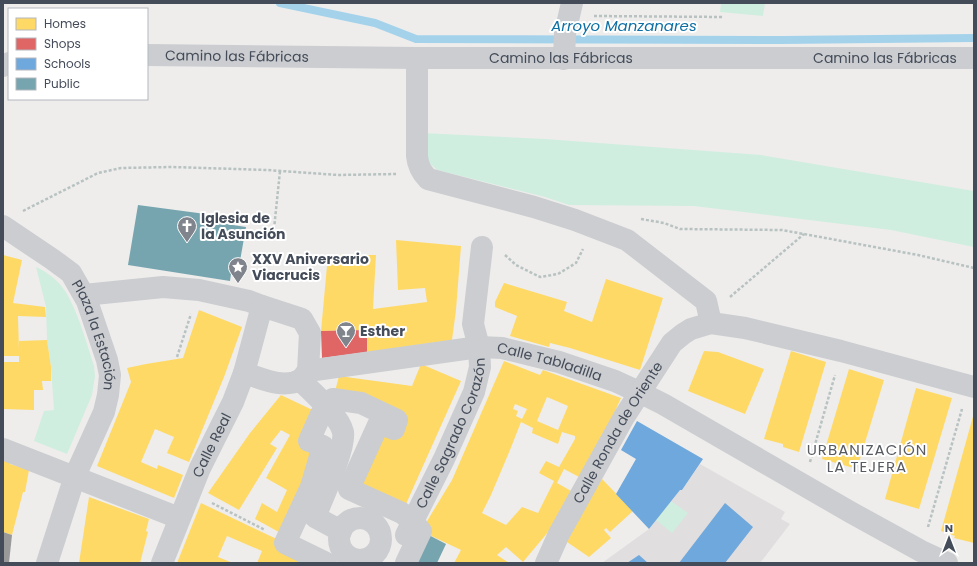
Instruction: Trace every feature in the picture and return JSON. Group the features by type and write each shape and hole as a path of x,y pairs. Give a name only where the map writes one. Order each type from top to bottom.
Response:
{"street":[{"name":"Camino las Fábricas","path":"148,55 417,58 567,32 731,57 974,58"},
{"path":"417,58 418,162 423,174 428,179 526,205 588,225 626,240 706,302 711,323 745,328 841,351 971,386"},
{"name":"Plaza la Estación","path":"5,227 70,273 84,295 107,360 110,375 108,395 104,412 84,480 67,499 47,562"},
{"name":"Calle Sagrado Corazón","path":"412,521 444,459 474,392 480,367 479,347 473,324 482,247"},
{"path":"84,295 163,286 199,290 256,304 302,318 310,333 304,375 335,418 343,432 343,443 340,455 314,517 301,534 286,540"},
{"name":"Calle Real","path":"162,563 200,468 234,402 244,373 256,304"},
{"name":"Calle Ronda de Oriente","path":"546,563 562,528 624,418 672,343 682,334 691,329 711,323"},
{"name":"Calle Tabladilla","path":"304,375 332,368 479,347 502,348 559,362 615,381 663,404 804,485"},
{"path":"244,373 285,384 304,375"},
{"path":"326,563 285,543 313,483 323,446 309,441 321,414 333,399 361,403 397,420 394,429 379,423 349,489 402,513 412,521 420,531 394,557"},
{"path":"3,449 179,518"},
{"path":"804,485 921,551 947,563"},
{"path":"314,517 341,530"},
{"path":"358,519 372,522 377,527 381,541 394,557 376,554 364,560 352,558 346,554 340,543 341,530 352,521 358,519"}],"path":[{"path":"567,32 724,17"},
{"path":"5,227 10,217 86,179 121,168 172,167 267,170 338,175 423,174"},
{"path":"274,228 280,171"},
{"path":"635,217 664,223 680,229 782,230 911,254 974,268"},
{"path":"482,247 502,252 516,265 540,277 558,274 576,263 586,243 588,225"},
{"path":"711,323 721,305 804,234"},
{"path":"177,357 199,290"},
{"path":"804,485 841,351"},
{"path":"921,551 971,386"},
{"path":"190,493 286,540"}],"shaded area":[{"path":"700,464 785,512 781,519 790,524 760,563 602,563 649,529 680,490 682,490"}],"green space":[{"path":"721,3 765,3 763,16 720,12"},
{"path":"422,133 545,139 761,155 974,191 974,247 891,230 694,206 569,205 545,197 437,170 426,160"},
{"path":"36,267 56,280 69,298 74,307 94,366 95,376 92,395 67,454 34,441 44,411 54,410 51,367 47,340 46,307"},
{"path":"671,501 688,513 672,533 656,520"}],"building: Homes":[{"path":"396,240 461,246 452,340 367,352 367,330 321,331 328,255 376,255 373,309 427,302 425,288 398,290"},
{"path":"3,255 22,260 13,303 45,307 46,317 18,316 19,350 19,341 47,340 51,367 51,381 42,381 43,390 34,390 34,410 3,409 3,362 19,362 19,356 3,356"},
{"path":"606,279 663,298 640,370 570,348 550,343 549,347 510,336 517,316 495,307 495,302 504,283 567,302 564,311 592,322"},
{"path":"199,310 242,327 224,377 189,462 167,453 174,437 155,429 141,462 157,469 158,465 183,475 174,498 97,466 131,382 127,368 183,358"},
{"path":"704,351 718,352 764,369 745,414 688,391"},
{"path":"791,351 826,362 799,452 783,447 783,444 764,439"},
{"path":"504,361 540,375 543,370 621,398 606,431 581,478 564,469 557,483 573,492 554,525 523,562 506,547 497,555 509,563 454,563 461,550 421,531 452,480","holes":["547,397 568,406 558,430 537,421","515,404 527,409 522,419 516,416 518,411 513,409","521,422 533,428 532,433 558,444 562,432 575,436 575,439 559,467 546,461 539,473 554,481 538,513 522,507 506,525 482,513"]},
{"path":"421,364 461,381 402,513 349,489 379,423 333,399 339,376 412,386"},
{"path":"849,369 884,380 857,469 822,459"},
{"path":"916,388 952,398 919,509 885,499"},
{"path":"281,395 321,414 323,446 288,537 255,519 262,503 277,512 287,490 266,478 290,435 281,430 270,444 277,448 239,510 208,493 250,433"},
{"path":"974,413 974,543 954,538 955,536 941,531"},
{"path":"3,460 10,462 10,464 29,470 25,492 23,492 12,535 3,532"},
{"path":"602,479 633,511 610,532 606,528 604,530 611,538 589,557 567,542 584,508"},
{"path":"89,497 149,519 146,531 148,532 140,563 79,563"},
{"path":"201,503 326,563 257,563 262,551 227,536 218,557 233,563 177,563"}],"building: Shops":[{"path":"367,330 367,352 322,358 321,331"}],"building: Schools":[{"path":"637,421 703,459 682,490 680,490 649,529 616,494 636,459 621,450"},
{"path":"725,503 753,527 725,563 679,563"},
{"path":"639,555 648,563 627,563"}],"building: Public":[{"name":"Iglesia de la Asunción","path":"138,205 213,215 213,222 246,227 240,261 233,260 230,281 128,265"},
{"path":"421,531 446,544 437,563 406,563"}],"building: Industry":[{"path":"3,532 12,535 9,563 3,563"}],"waterway":[{"name":"Arroyo Manzanares","path":"280,3 375,23 416,39 782,40 974,38"}],"place":[{"name":"Iglesia de la Asunción","path":"187,243"},
{"name":"XXV Aniversario Viacrucis","path":"238,284"},
{"name":"Esther","path":"346,348"}],"district":[{"name":"URBANIZACIÓN LA TEJERA","path":"867,458"}]}
